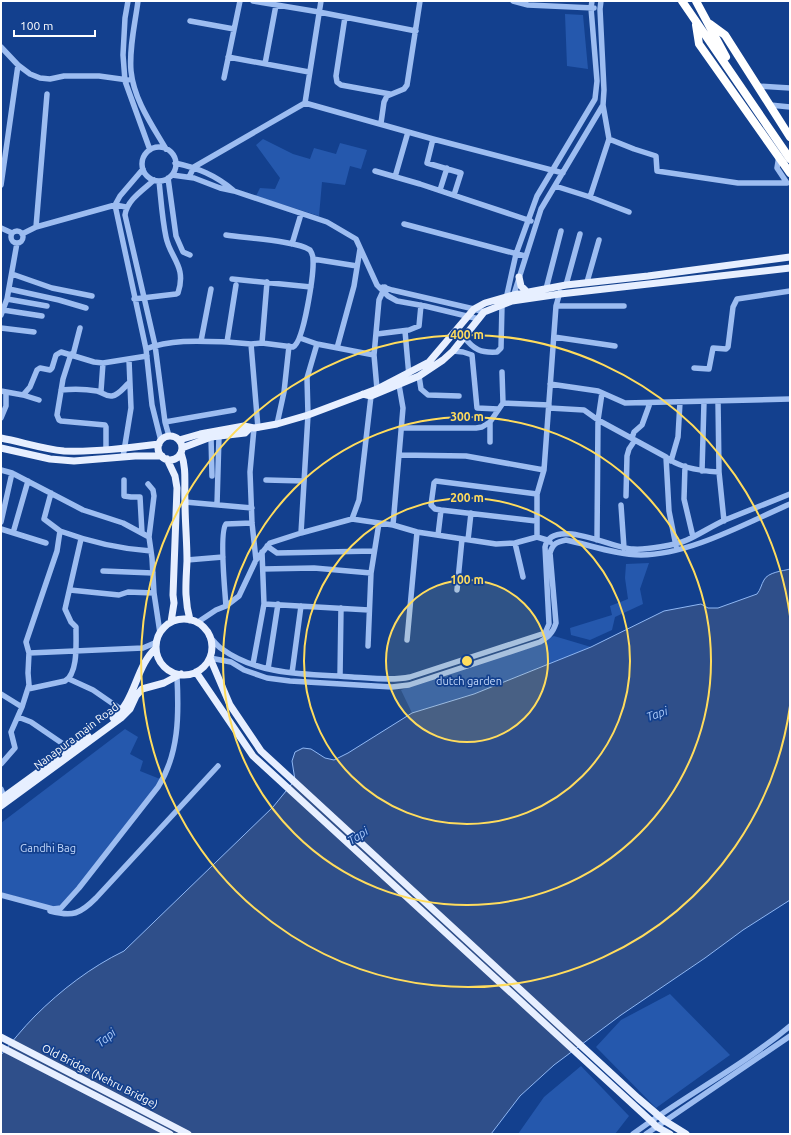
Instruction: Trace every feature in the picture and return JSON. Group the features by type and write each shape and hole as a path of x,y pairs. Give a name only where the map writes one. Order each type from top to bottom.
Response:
{"highway":[{"path":"682,1 696,22 718,48 790,154"},
{"path":"696,1 708,22 718,48 790,159"},
{"path":"696,22 699,44 790,173"},
{"path":"708,22 725,35 790,136"}],"main road":[{"path":"1,448 50,459 74,461 123,457 177,458 181,450 211,437 245,433 254,428 277,424 308,415 409,376 419,376 443,360 453,351 484,312 527,292 564,285 648,276 790,257"},
{"path":"363,394 371,396 399,384 435,356 474,309 485,303 790,268"},
{"path":"519,278 520,286 527,292"},
{"path":"1,438 56,450 106,450 160,442 169,436 179,440 200,434 244,426 254,428"},
{"path":"179,440 185,465 187,560 186,600 190,620"},
{"path":"160,442 159,450 175,476 177,488 173,595 174,603 171,622"},
{"path":"177,620 190,620 198,622 206,629 210,636 212,643 210,658 201,669 196,672 179,676 167,668 158,656 157,645 160,633 171,622 177,620"},
{"name":"Nanapura main Road","path":"2,798 69,748 118,714 122,710 146,659 157,645"},
{"path":"210,658 230,705 261,751 638,1098 665,1122 686,1134"},
{"path":"196,672 253,756 657,1127 670,1134"},
{"name":"Nanapura main Road","path":"1,806 122,718 130,709 136,696 142,689 164,683 179,676"},
{"name":"Old Bridge (Nehru Bridge)","path":"1,1037 188,1134"},
{"name":"Old Bridge (Nehru Bridge)","path":"1,1047 170,1134"}],"street":[{"path":"128,1 123,33 125,81 150,150"},
{"path":"138,1 130,60 133,80 145,114 166,149 172,155 175,163 174,171 170,177 176,236 183,252 190,255"},
{"path":"224,78 240,1"},
{"path":"253,1 416,31"},
{"path":"305,103 321,1"},
{"path":"380,123 386,98 390,94 404,89 407,85 420,1"},
{"path":"513,1 528,5 600,9"},
{"path":"464,337 474,349 498,352 501,348 516,254 537,196 595,100 597,81 591,8 592,1"},
{"path":"590,197 609,139 603,105 604,90 600,9 601,1"},
{"path":"265,64 276,5"},
{"path":"345,18 336,76 337,82 341,85 390,94"},
{"path":"190,21 234,29"},
{"path":"1,47 18,65 30,74 40,78 50,79 64,76 99,76 125,81 133,80"},
{"path":"228,57 309,72"},
{"path":"1,185 18,65"},
{"path":"757,86 790,88"},
{"path":"36,227 47,94"},
{"path":"189,177 194,167 305,103 433,139 563,173"},
{"path":"508,300 519,278 541,209 603,105"},
{"path":"770,105 790,106"},
{"path":"395,177 408,132"},
{"path":"433,139 426,163 461,173 454,195"},
{"path":"609,139 656,156 658,171 738,183 788,186"},
{"path":"157,180 147,176 143,169 143,158 150,150 156,148 166,149"},
{"path":"779,156 777,168 788,186"},
{"path":"175,163 194,167 207,173 223,182 234,191"},
{"path":"440,190 447,168"},
{"path":"143,169 120,196 115,205 134,299 146,349 152,406 160,442"},
{"path":"375,171 440,190 536,223"},
{"path":"169,436 165,422 155,345 126,221 126,207 131,201 157,180 170,177 189,177 199,179 220,188 234,191 327,222 356,239 377,284 384,289 388,296 397,301 469,315 479,319"},
{"path":"134,299 176,294 178,293 180,284 180,270 166,238 157,180"},
{"path":"555,186 590,197 629,212"},
{"path":"22,234 36,227 115,205 126,207"},
{"path":"292,244 301,214"},
{"path":"404,224 525,256"},
{"path":"1,228 12,233 17,231 22,234"},
{"path":"546,289 561,232"},
{"path":"12,233 11,239 13,242 17,243"},
{"path":"22,234 22,239 17,243 7,299 2,312 42,316"},
{"path":"537,537 537,494 544,470 556,306 580,234"},
{"path":"146,349 155,345 201,341 252,344 262,343 289,346 296,345 300,338 311,287 313,259 310,250 308,248 292,244 226,235"},
{"path":"587,282 599,240"},
{"path":"337,348 352,294 360,249"},
{"path":"313,259 358,266"},
{"path":"12,274 52,288 92,296"},
{"path":"232,279 311,287"},
{"path":"262,343 267,282"},
{"path":"227,342 236,285"},
{"path":"9,289 59,300 86,308"},
{"path":"201,341 210,289"},
{"path":"384,289 484,312"},
{"path":"352,519 359,500 371,396 376,389 374,355 379,300 384,289"},
{"path":"694,368 709,369 713,348 728,348 733,307 737,299 790,291"},
{"path":"7,299 47,306"},
{"path":"376,334 405,331 419,326 421,305"},
{"path":"556,306 624,306"},
{"path":"1,328 34,332"},
{"path":"80,328 64,375 57,415 60,420 105,425 106,450"},
{"path":"405,331 409,376"},
{"path":"554,337 614,346"},
{"path":"300,338 317,344 374,355"},
{"path":"252,344 254,428 250,472 252,524 256,560"},
{"path":"301,532 308,415 307,378 317,344"},
{"path":"277,424 284,392 289,346"},
{"path":"469,354 474,349"},
{"path":"453,351 472,355 477,408 498,409"},
{"path":"23,395 32,382 37,370 40,368 50,370 58,353 62,352 72,354 94,362 103,363 147,356"},
{"path":"123,457 131,408 129,360"},
{"path":"100,392 103,363"},
{"path":"401,428 482,427 490,422 503,403 502,372"},
{"path":"419,376 421,389 428,394 459,396"},
{"path":"61,390 76,388 100,392 108,396 115,395 129,382"},
{"path":"393,525 403,408 399,384"},
{"path":"550,384 598,391 625,403 790,399"},
{"path":"1,418 6,406 4,391 39,400"},
{"path":"597,540 598,420 602,393"},
{"path":"718,401 718,472 724,521"},
{"path":"677,550 669,511 668,459 678,437 680,402"},
{"path":"702,471 704,402"},
{"path":"503,403 584,410 598,420 668,459 684,466 702,471 718,472"},
{"path":"626,496 627,456 634,432 642,425 650,403"},
{"path":"165,422 234,410"},
{"path":"490,422 490,442"},
{"path":"217,505 219,436"},
{"path":"211,437 212,476"},
{"path":"399,454 466,456 544,470"},
{"path":"684,466 684,499 693,537"},
{"path":"1,470 12,473 83,510 123,523 149,537"},
{"path":"1,522 12,473"},
{"path":"124,480 124,496 140,496 142,533"},
{"path":"266,480 304,481"},
{"path":"13,533 28,481"},
{"path":"536,521 441,510 431,505 434,482 537,494"},
{"path":"148,484 153,490 154,496 149,537 154,593 160,633"},
{"path":"50,493 44,519 60,531 81,539 128,549 151,551"},
{"path":"210,636 222,649 253,664 268,669 340,676 404,678 545,632 549,624 545,547 547,540 552,536 569,534 624,548 639,549 675,543 693,537 724,521 790,494"},
{"path":"185,502 252,508"},
{"path":"210,658 231,662 244,670 267,678 392,688 410,685 540,642 548,637 554,631 556,623 550,553 553,545 558,542 566,540 621,553 640,555 660,554 712,538 790,504"},
{"path":"621,505 624,548"},
{"path":"438,535 441,510"},
{"path":"457,590 465,539 471,513"},
{"path":"198,622 216,610 226,606 239,596 256,560 270,543 301,532 352,519 393,525 418,532 496,544 515,542 537,537 547,540 553,545"},
{"path":"368,646 371,573 379,523"},
{"path":"226,606 223,557 224,526 226,524 252,524"},
{"path":"1,529 46,543"},
{"path":"1,764 15,748 11,732 22,708 29,685 29,653 26,642 57,551 60,531"},
{"path":"407,640 418,532"},
{"path":"28,689 65,681 69,679 73,669 76,627 71,622 65,609 81,539"},
{"path":"515,542 522,577"},
{"path":"267,546 277,553 374,551"},
{"path":"253,664 264,604 262,551"},
{"path":"187,560 223,557"},
{"path":"263,569 314,568 371,573"},
{"path":"103,571 153,573"},
{"path":"70,590 119,594 128,592 154,593"},
{"path":"264,604 369,610"},
{"path":"268,669 278,604"},
{"path":"292,672 301,606"},
{"path":"340,676 341,608"},
{"path":"29,653 144,648 157,645"},
{"path":"1,897 53,909 61,908 79,888 165,776 176,742 179,676"},
{"path":"69,679 93,690 122,710"},
{"path":"1,694 22,708"},
{"path":"18,717 31,722 69,748"},
{"path":"1,897 55,912 70,914 83,910 96,898 218,766"},
{"path":"1,789 2,798"},
{"path":"633,1134 731,1069 790,1026"},
{"path":"646,1134 790,1036"}],"green space":[{"path":"565,14 583,15 588,69 567,66"},
{"path":"263,139 293,154 310,159 314,148 336,154 340,143 367,150 361,169 350,166 345,185 322,182 319,216 256,196 260,188 275,189 280,178 256,145"},
{"path":"649,563 640,589 643,604 615,617 612,630 590,640 571,635 570,628 612,615 610,606 628,599 625,578 626,564"},
{"name":"dutch garden","path":"554,636 591,647 474,694 412,713 401,690"},
{"name":"Gandhi Bag","path":"125,729 138,737 130,754 143,761 140,771 160,779 155,787 63,905 56,908 1,892 1,823"},
{"path":"670,994 730,1055 656,1108 596,1047 621,1020"},
{"path":"581,1066 629,1116 615,1134 518,1134 544,1097"}],"water":[{"name":"Tapi","path":"790,569 790,900 743,930 705,958 621,1015 554,1065 520,1096 491,1134 1,1134 1,1055 26,1025 45,1006 88,972 124,951 273,807 295,780 292,761 295,752 303,748 311,749 325,758 334,760 348,753 412,713 474,694 591,647 664,611 701,604 708,608 718,608 757,594 766,577 776,572"}]}
